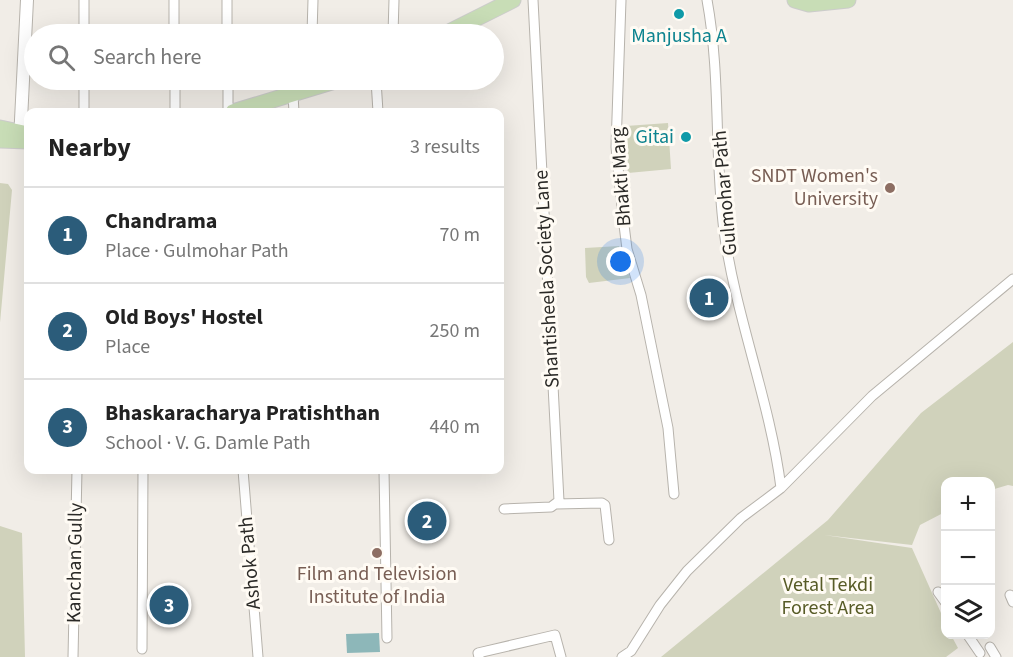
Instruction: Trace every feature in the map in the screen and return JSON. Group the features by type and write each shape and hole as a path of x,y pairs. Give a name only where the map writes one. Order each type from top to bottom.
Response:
{"main road":[{"path":"465,24 513,0"},
{"path":"795,0 809,4 848,0"},
{"path":"247,108 293,95 301,90"},
{"path":"0,128 24,137"},
{"path":"0,140 24,137"}],"street":[{"path":"26,24 27,0"},
{"path":"84,0 84,24"},
{"path":"174,0 174,24"},
{"path":"227,0 227,24"},
{"path":"312,24 313,0"},
{"path":"393,24 394,0"},
{"name":"Shantisheela Society Lane","path":"533,0 558,490 556,504"},
{"name":"Bhakti Marg","path":"621,0 616,147 623,217 627,249 641,295 668,428 674,494"},
{"name":"Gulmohar Path","path":"707,0 716,73 724,231 780,488"},
{"path":"25,90 25,108"},
{"path":"84,90 84,108"},
{"path":"175,90 175,108"},
{"path":"228,90 228,108"},
{"path":"377,90 378,108"},
{"path":"293,95 294,108"},
{"path":"622,657 632,651 660,605 687,571 741,518 780,488 872,396 1013,279"},
{"name":"Kanchan Gully","path":"73,657 77,474"},
{"path":"142,649 143,474"},
{"name":"Ashok Path","path":"243,474 258,657"},
{"path":"384,474 387,638"},
{"path":"504,510 551,507 556,504 602,503 605,505 609,540"},
{"path":"938,592 941,597"},
{"path":"479,657 478,653 555,635 561,657"},
{"path":"970,639 980,653"},
{"path":"990,647 996,657"}],"green space":[{"path":"668,123 671,169 628,173 624,146 626,126"},
{"path":"0,183 8,184 12,190 0,323"},
{"path":"619,246 630,278 589,283 586,277 585,248"},
{"name":"Vetal Tekdi Forest Area","path":"1013,342 1013,486 995,489 995,477 941,477 941,514 920,525 912,545 824,535 912,548 941,613 941,639 953,639 958,648 946,657 661,657 828,520 921,413"},
{"path":"0,526 22,533 25,657 0,657"}],"water":[{"path":"379,633 380,652 347,653 346,634"}],"place":[{"name":"Manjusha A","path":"679,14"},
{"name":"Gitai","path":"686,137"},
{"name":"SNDT Women's University","path":"890,188"},
{"name":"Chandrama","path":"709,298"},
{"name":"Old Boys' Hostel","path":"427,521"},
{"name":"Film and Television Institute of India","path":"377,553"},
{"name":"Bhaskaracharya Pratishthan","path":"169,605"}]}
